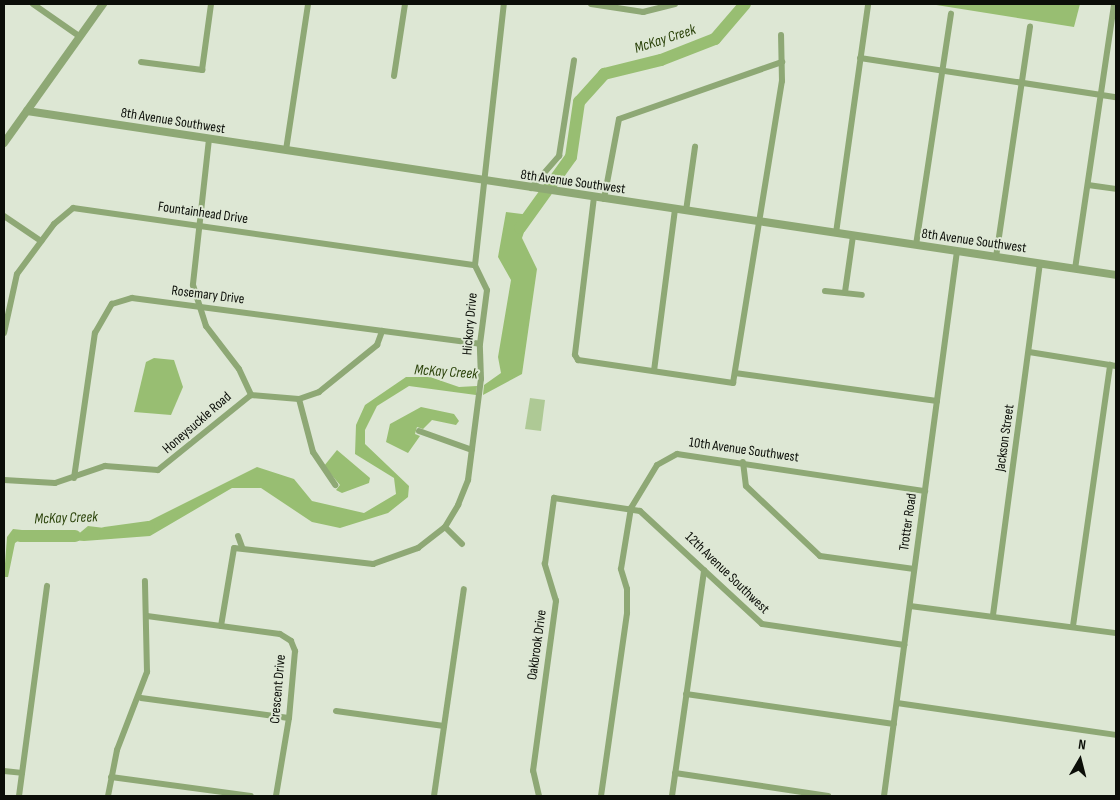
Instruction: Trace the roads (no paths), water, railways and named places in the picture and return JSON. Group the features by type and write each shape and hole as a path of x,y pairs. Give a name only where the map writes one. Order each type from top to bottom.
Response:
{"street":[{"path":"33,4 79,36"},
{"path":"4,143 103,4"},
{"path":"141,62 202,70 211,4"},
{"path":"286,150 308,4"},
{"path":"394,76 405,4"},
{"path":"475,265 485,181 482,170 504,4"},
{"path":"591,4 643,12 676,4"},
{"path":"836,233 868,4"},
{"path":"1075,269 1114,5"},
{"path":"916,245 952,14"},
{"path":"996,257 1030,26"},
{"path":"594,197 575,355 578,360 734,383 757,221 764,209 782,62 781,36"},
{"path":"860,58 1116,96"},
{"path":"531,188 559,156 574,60"},
{"path":"604,199 619,119 782,62"},
{"name":"8th Avenue Southwest","path":"27,111 1116,275"},
{"path":"209,139 198,225 193,285 197,306 206,326 239,368 251,395"},
{"path":"686,210 695,147"},
{"path":"1088,185 1116,189"},
{"name":"Fountainhead Drive","path":"4,333 10,291 41,241 73,208 475,265"},
{"path":"654,371 675,209"},
{"path":"4,216 41,241"},
{"path":"845,292 853,236"},
{"name":"Trotter Road","path":"884,796 957,251"},
{"name":"Jackson Street","path":"993,615 1040,263"},
{"name":"Hickory Drive","path":"221,626 234,548 242,547 336,562 373,564 418,548 445,527 468,480 481,379 480,344 487,290 475,265"},
{"path":"825,291 862,295"},
{"name":"Rosemary Drive","path":"74,478 95,333 106,310 132,298 480,344"},
{"name":"Honeysuckle Road","path":"4,480 38,484 74,478 105,466 158,470 251,395 299,399 319,392 377,345 382,331"},
{"path":"1029,352 1113,365 1073,626"},
{"path":"735,373 937,401"},
{"path":"299,399 312,452 335,485"},
{"path":"419,432 472,450"},
{"name":"10th Avenue Southwest","path":"631,508 658,465 677,454 743,462 925,490"},
{"path":"743,462 746,486 820,556 914,569"},
{"name":"Oakbrook Drive","path":"539,796 533,771 556,601 545,564 554,498 631,508"},
{"path":"601,796 627,613 627,589 621,569 631,508"},
{"name":"12th Avenue Southwest","path":"631,508 671,536 704,570 762,624 904,645"},
{"path":"445,527 462,544"},
{"path":"238,536 242,547"},
{"path":"672,796 704,570"},
{"path":"108,796 111,777 141,698 150,646 145,581"},
{"path":"19,796 47,586"},
{"path":"434,796 464,590"},
{"path":"910,606 993,615 1116,633"},
{"name":"Crescent Drive","path":"147,616 280,634 291,641 295,652 289,718 276,796"},
{"path":"686,694 894,724"},
{"path":"141,698 289,718"},
{"path":"897,702 1116,735"},
{"path":"336,711 444,726"},
{"path":"4,771 22,773"},
{"path":"675,774 828,796"},
{"path":"111,777 251,796"}],"waterway":[{"name":"McKay Creek","path":"520,228 571,157 579,102 604,74 661,60 715,39 745,4"},
{"name":"McKay Creek","path":"105,533 149,527"},
{"name":"McKay Creek","path":"20,536 75,536"}]}
